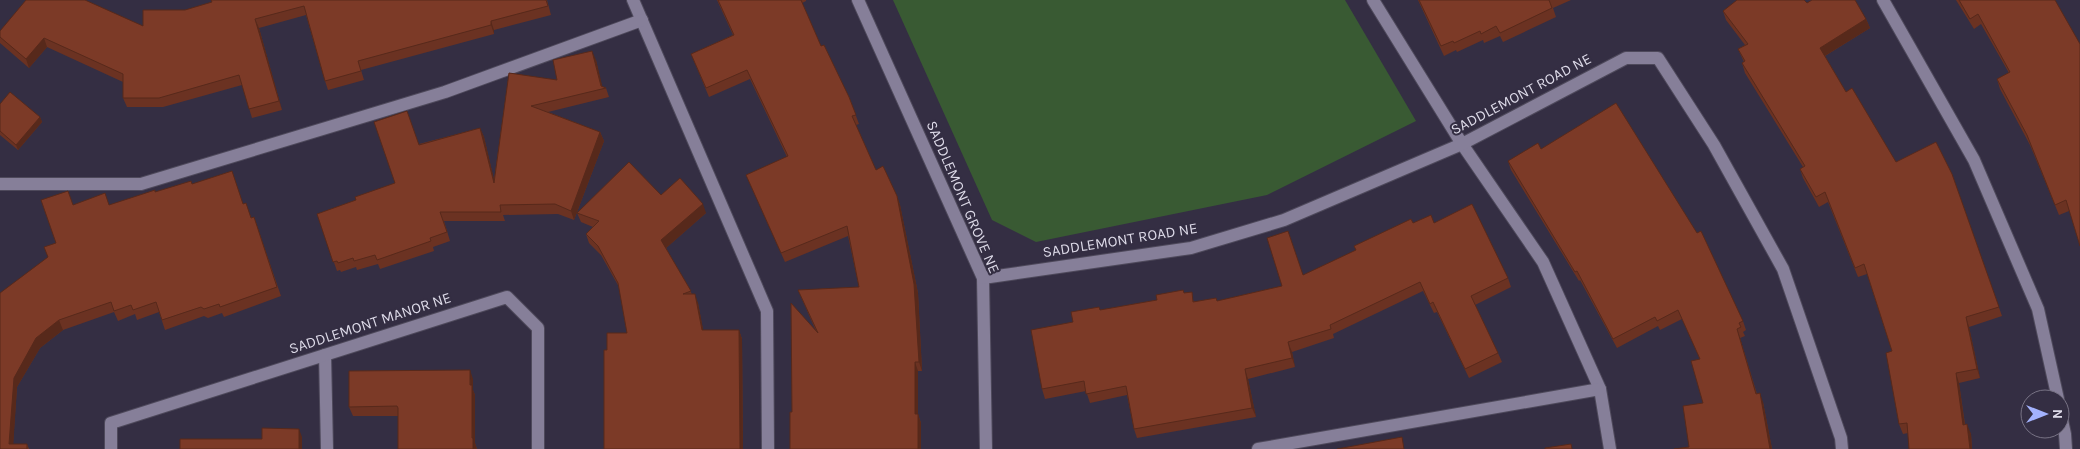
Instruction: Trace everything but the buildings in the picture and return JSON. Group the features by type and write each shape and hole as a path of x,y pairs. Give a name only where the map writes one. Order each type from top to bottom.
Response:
{"street":[{"path":"634,0 767,311 768,449"},
{"name":"SADDLEMONT GROVE NE","path":"858,0 983,278 986,449"},
{"path":"1373,0 1462,144 1543,262 1600,389 1610,449"},
{"path":"1882,0 1974,160 2038,309 2056,389"},
{"path":"0,184 141,184 446,92 642,20"},
{"name":"SADDLEMONT ROAD NE","path":"983,278 1191,248 1284,220 1462,144 1626,58 1658,58 1714,144 1782,269 1841,438 1842,449"},
{"name":"SADDLEMONT MANOR NE","path":"111,449 110,422 507,297 538,328 538,449"},
{"path":"325,355 328,449"},
{"path":"1258,449 1600,389"}],"green space":[{"path":"893,0 1345,0 1416,121 1267,195 1036,242 992,220"}]}
